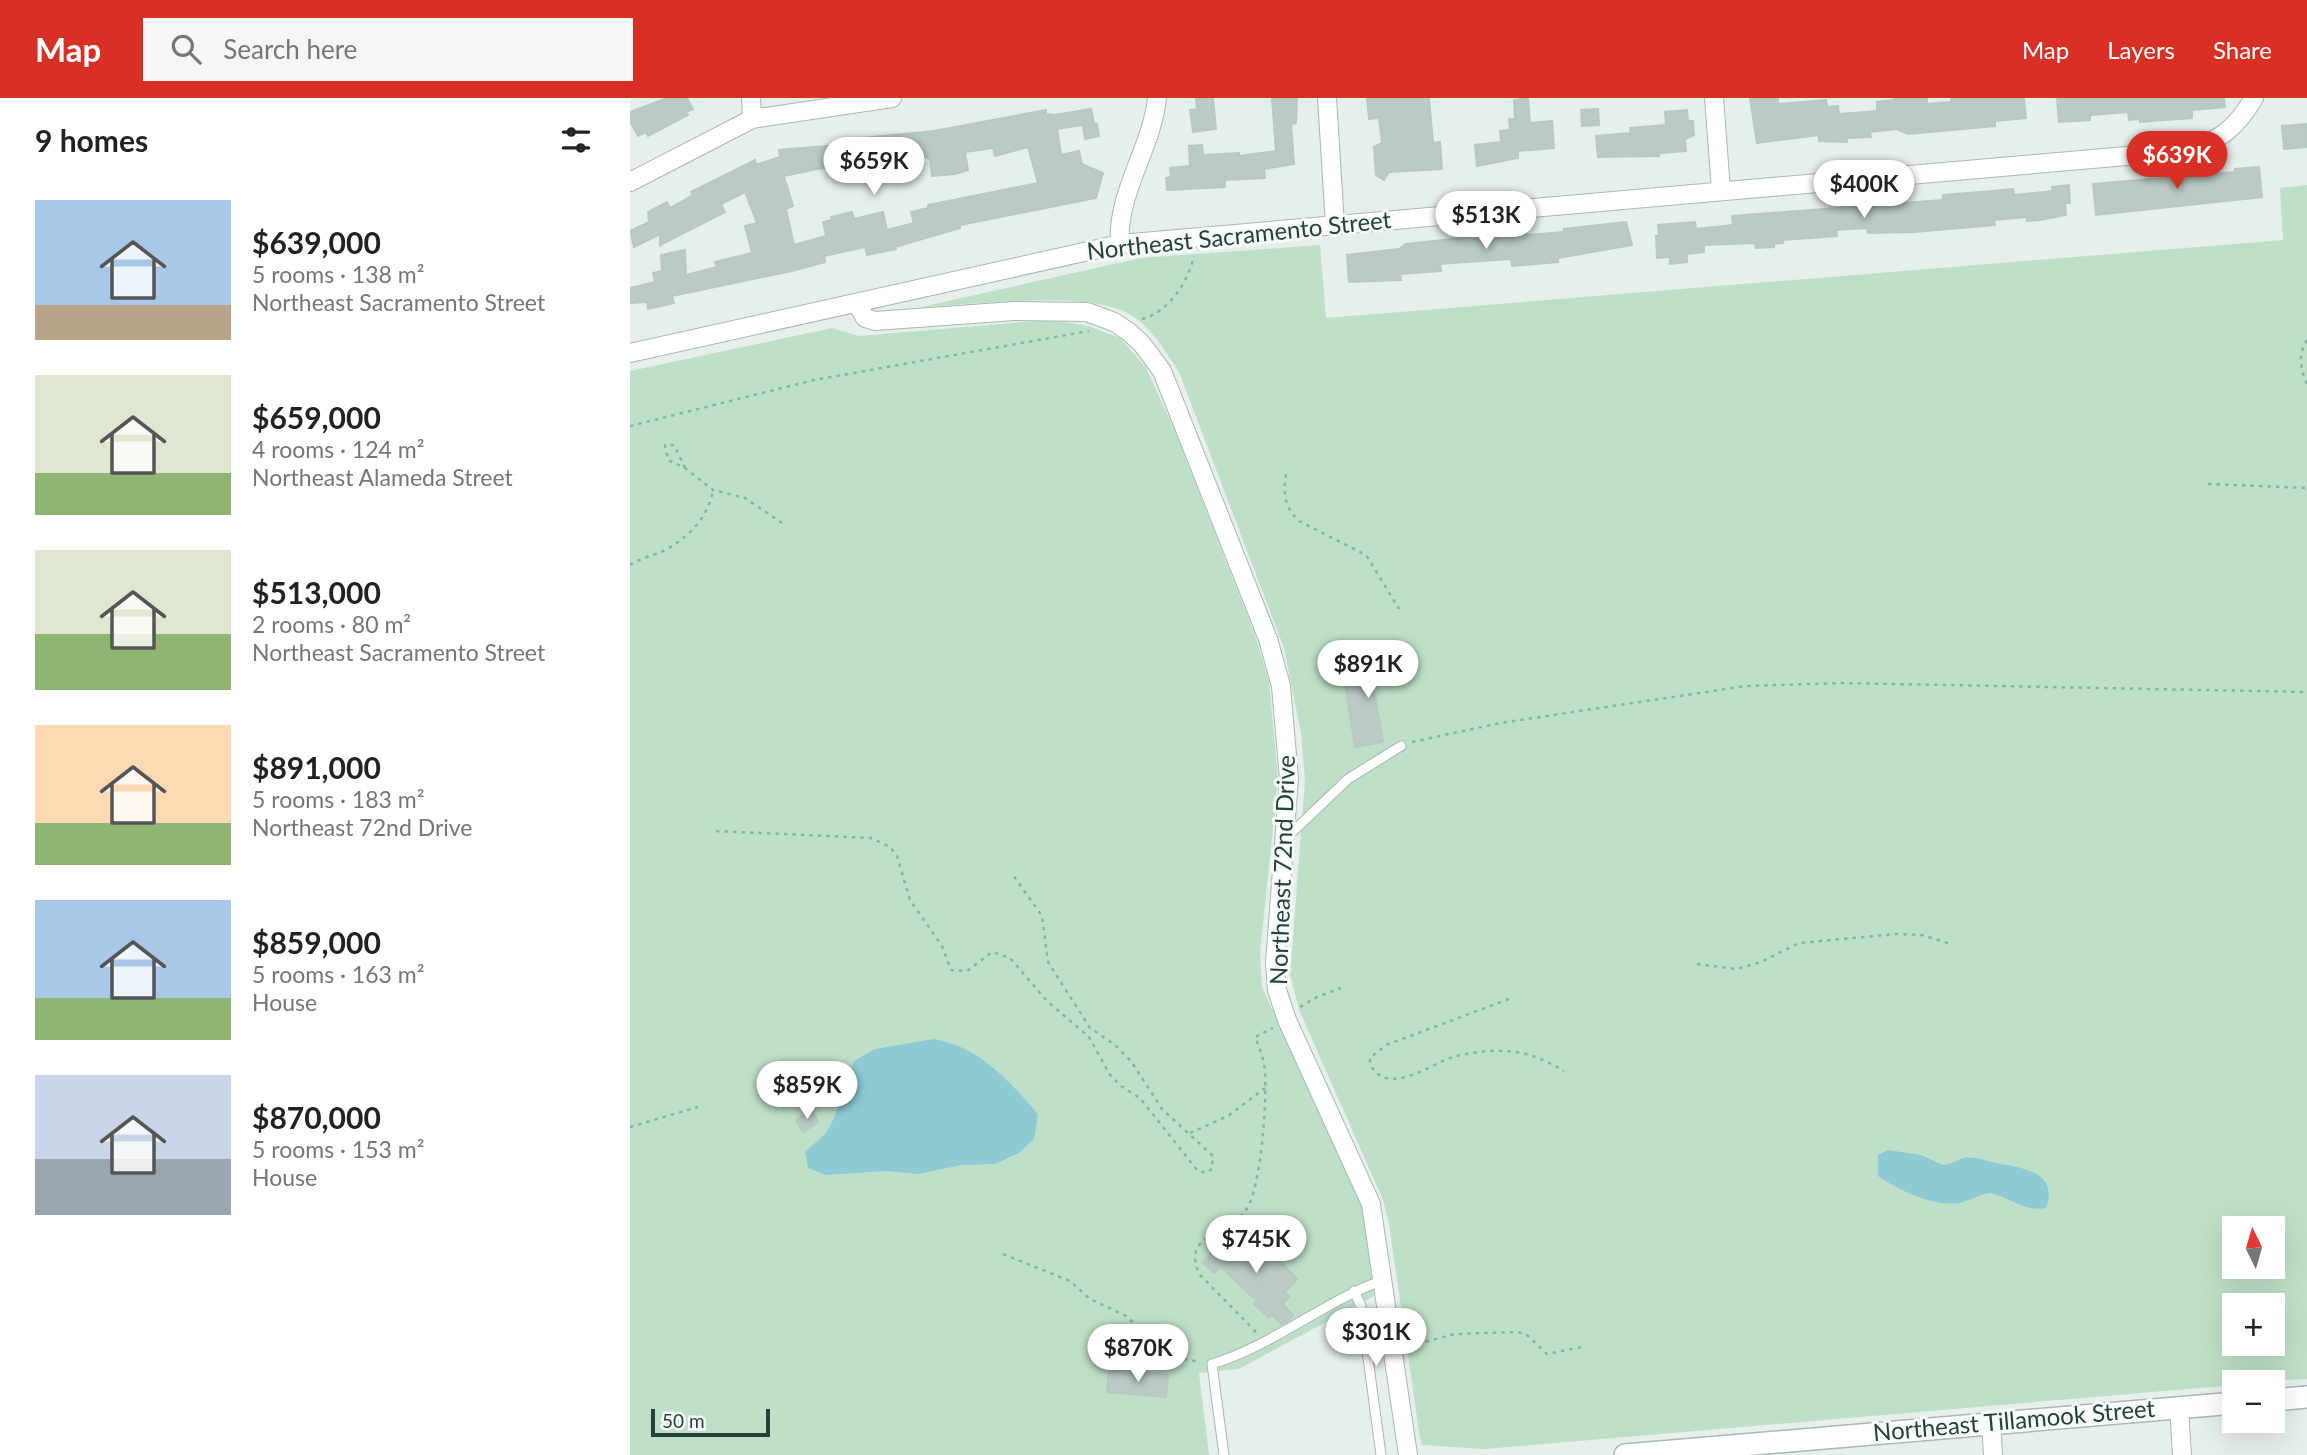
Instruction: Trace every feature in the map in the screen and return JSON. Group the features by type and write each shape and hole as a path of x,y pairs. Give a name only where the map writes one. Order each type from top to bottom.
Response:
{"street":[{"path":"751,98 752,119"},
{"path":"630,182 752,119 892,98"},
{"path":"1120,244 1119,224 1149,132 1157,98"},
{"path":"1327,98 1335,225"},
{"path":"1714,98 1721,190"},
{"name":"Northeast Sacramento Street","path":"630,353 1120,244 2183,151 2204,147 2227,134 2254,98"},
{"name":"Northeast 72nd Drive","path":"857,303 865,318 875,321 971,312 1069,310 1114,322 1142,344 1172,388 1268,639 1281,686 1288,736 1289,778 1275,977 1287,1020 1365,1187 1375,1220 1408,1455"},
{"path":"2285,1398 2307,1397"},
{"name":"Northeast Tillamook Street","path":"1625,1455 1802,1447 1991,1422 2222,1404"},
{"path":"2179,1408 2182,1455"},
{"path":"1991,1422 1993,1455"}],"lane":[{"path":"1285,839 1348,779 1401,746"},
{"path":"1224,1455 1212,1364 1242,1355 1354,1291 1383,1280"},
{"path":"1354,1291 1361,1306 1381,1455"}],"path":[{"path":"1114,322 1147,318 1172,300 1187,278 1194,256"},
{"path":"630,426 814,380 1094,330"},
{"path":"2307,340 2301,351 2301,369 2307,385"},
{"path":"685,468 674,445 665,445 668,460 685,468 713,490 745,498 782,523"},
{"path":"1286,474 1284,489 1291,513 1299,521 1366,555 1399,609"},
{"path":"2208,484 2307,488"},
{"path":"630,565 675,545 696,527 709,505 713,490"},
{"path":"1401,746 1500,723 1746,686 1842,683 2307,692"},
{"path":"716,831 871,838 882,842 897,856 910,900 942,946 951,970 967,971 992,952 1010,958 1048,1001 1089,1037 1110,1075 1140,1098 1197,1170 1206,1173 1213,1169 1213,1156 1162,1109 1130,1061 1115,1045 1090,1028 1048,962 1042,916 1013,875"},
{"path":"1697,964 1737,969 1761,962 1798,943 1896,934 1922,935 1951,944"},
{"path":"1266,1342 1200,1275 1195,1265 1198,1247 1203,1239 1247,1210 1254,1192 1265,1088 1265,1072 1255,1037 1287,1020 1305,1003 1341,988"},
{"path":"1509,999 1386,1045 1370,1058 1370,1064 1381,1075 1401,1079 1454,1057 1502,1051 1529,1054 1564,1071"},
{"path":"1188,1133 1218,1122 1265,1088"},
{"path":"630,1127 698,1107"},
{"path":"1003,1254 1070,1281 1090,1299 1126,1316 1172,1357 1192,1362 1205,1361"},
{"path":"1405,1338 1414,1344 1455,1334 1518,1332 1527,1335 1543,1353 1582,1347"}],"green space":[{"path":"2307,185 2307,1379 2285,1380 2285,1370 2222,1370 2222,1386 1485,1449 1421,1445 1389,1224 1383,1200 1300,1012 1290,975 1305,780 1301,733 1284,648 1179,372 1154,336 1139,321 1121,310 1101,304 1051,300 921,307 1141,258 1320,245 1326,318 2283,240 2280,188"},
{"path":"1047,320 1085,325 1120,338 1146,368 1175,431 1255,635 1269,681 1278,779 1260,953 1262,987 1358,1193 1366,1218 1376,1295 1239,1369 1199,1373 1209,1455 630,1455 630,371 832,328 859,336"}],"water":[{"path":"934,1039 977,1056 1012,1086 1038,1115 1034,1139 1019,1153 995,1164 962,1165 918,1174 886,1171 826,1175 808,1168 805,1152 826,1133 833,1120 854,1061 875,1049"},
{"path":"1888,1150 1921,1155 1943,1165 1971,1158 2027,1170 2043,1179 2047,1186 2049,1196 2046,1208 2026,1207 1991,1193 1949,1204 1917,1196 1878,1176 1878,1155"}],"building":[{"path":"667,98 687,98 693,109 686,112 688,115 648,136 646,132 638,136 630,121 630,112"},
{"path":"1196,98 1213,98 1216,129 1193,132 1190,110 1197,109"},
{"path":"1272,98 1297,98 1296,123 1291,124 1294,164 1264,169 1265,178 1225,180 1225,187 1167,190 1166,178 1171,177 1170,168 1190,166 1189,146 1202,145 1203,155 1239,153 1239,156 1276,151"},
{"path":"1367,98 1429,98 1433,143 1440,142 1442,169 1389,172 1384,180 1376,175 1374,147 1382,143 1379,118 1369,119"},
{"path":"1528,98 1530,123 1552,121 1554,148 1518,151 1518,158 1477,166 1475,145 1501,142 1500,131 1510,130 1509,119 1515,119 1514,100"},
{"path":"1750,98 1778,98 1778,104 1826,100 1827,107 1838,106 1839,114 1877,111 1877,102 1895,100 1894,98 1927,99 1927,104 1951,102 1951,98 2024,98 2026,118 1995,121 1995,126 1908,134 1897,129 1870,132 1871,137 1847,138 1847,142 1819,141 1819,135 1757,143"},
{"path":"2057,98 2224,98 2225,107 2192,110 2192,118 2140,122 2140,119 2129,120 2128,112 2090,115 2090,120 2059,122"},
{"path":"1091,109 1094,123 1057,129 1061,155 1079,151 1082,164 1103,173 1096,198 960,225 960,228 895,247 896,249 867,255 865,247 824,256 825,262 672,296 674,303 648,309 647,302 630,303 630,288 655,282 653,273 662,271 661,255 685,250 686,275 717,267 715,262 752,253 745,226 757,223 745,192 721,204 725,212 660,245 660,234 634,247 630,231 649,222 648,212 667,202 670,208 693,195 691,192 755,160 756,165 780,157 779,150 864,143 863,138 934,131 1046,110 1046,114","holes":["1028,147 1038,183 928,205 928,208 911,212 914,223 887,230 883,212 854,219 852,212 831,217 832,220 823,222 826,236 794,245 786,209 793,206 784,176 817,169 926,157 930,159 932,176 955,174 968,170 965,152 993,148 995,156"]},
{"path":"1598,109 1599,125 1582,126 1581,110"},
{"path":"1687,110 1688,121 1693,121 1694,135 1685,139 1686,151 1659,153 1659,156 1598,157 1596,136 1631,133 1630,128 1666,125 1665,112"},
{"path":"1097,124 1099,136 1085,139 1083,126"},
{"path":"2307,124 2307,147 2284,149 2282,126"},
{"path":"2259,167 2262,197 2096,215 2093,184 2235,172 2235,169"},
{"path":"2069,185 2070,203 2065,203 2066,215 2040,220 2027,221 2027,217 1994,220 1995,225 1914,232 1868,233 1867,228 1836,230 1837,236 1782,240 1783,243 1774,244 1774,247 1756,248 1755,243 1704,245 1704,252 1687,254 1687,262 1670,264 1670,257 1657,258 1658,225 1695,222 1696,229 1733,225 1732,216 1943,200 1943,195 2013,189 2014,195 2053,191 2052,187"},
{"path":"1626,222 1632,245 1558,258 1558,262 1512,266 1511,259 1440,264 1441,271 1400,274 1401,280 1349,282 1347,255 1399,249 1406,244 1526,231 1527,235 1564,232 1564,229"},
{"path":"1402,661 1405,678 1373,684 1383,742 1355,747 1343,671"},
{"path":"812,1110 818,1122 803,1132 796,1120"},
{"path":"1233,1235 1244,1246 1249,1241 1258,1250 1264,1244 1297,1279 1285,1292 1289,1297 1282,1304 1293,1315 1287,1322 1282,1324 1272,1314 1269,1318 1254,1304 1257,1301 1221,1267 1214,1273 1202,1262"},
{"path":"1109,1370 1168,1375 1166,1397 1107,1392"}]}
